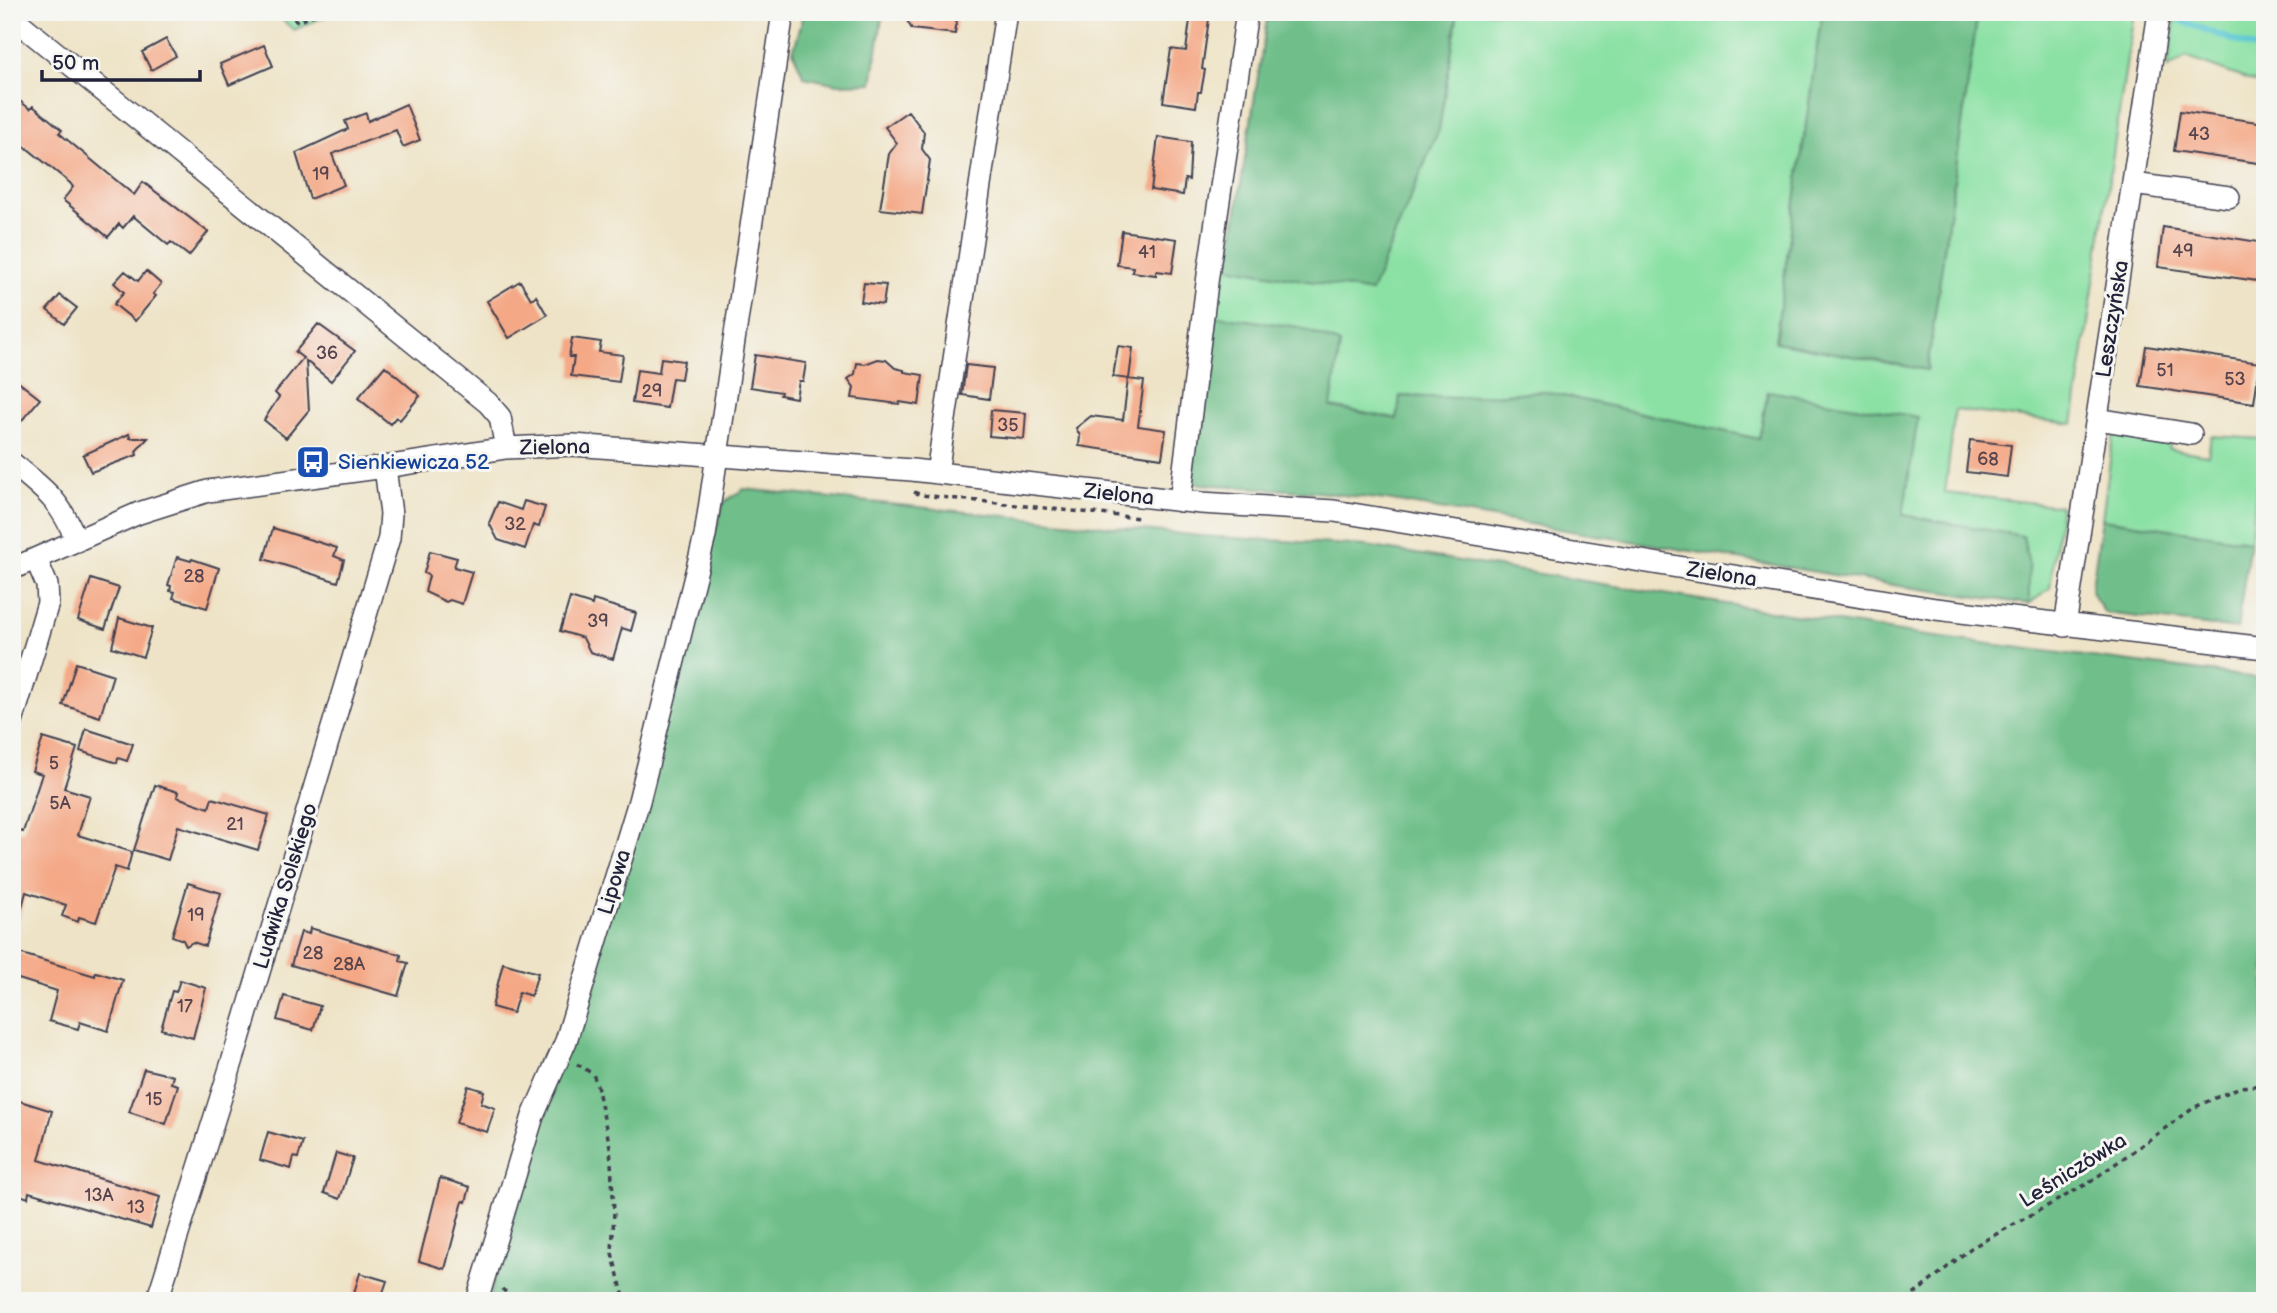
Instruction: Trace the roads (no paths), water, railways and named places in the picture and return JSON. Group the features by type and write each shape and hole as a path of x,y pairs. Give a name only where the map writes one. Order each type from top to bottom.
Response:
{"street":[{"name":"Lipowa","path":"477,1301 533,1116 566,1041 639,801 705,536 783,12"},
{"path":"937,473 1006,12"},
{"name":"Zielona","path":"1180,501 1208,275 1247,12"},
{"name":"Leszczyńska","path":"2064,626 2159,12"},
{"name":"Zielona","path":"12,17 488,403 500,417 506,448 573,445 719,455 937,473 1180,501 1346,513 1936,609 2265,648"},
{"path":"2133,184 2229,197"},
{"path":"2096,419 2191,434"},
{"path":"12,569 161,504 208,491 506,448"},
{"path":"12,463 50,493 62,509 77,541"},
{"name":"Ludwika Solskiego","path":"157,1301 237,1046 389,538 391,507 385,467"},
{"path":"12,722 48,603 47,585 36,559"}],"waterway":[{"path":"2179,20 2265,52"}],"place":[{"name":"Sienkiewicza 52","path":"313,462"}]}
